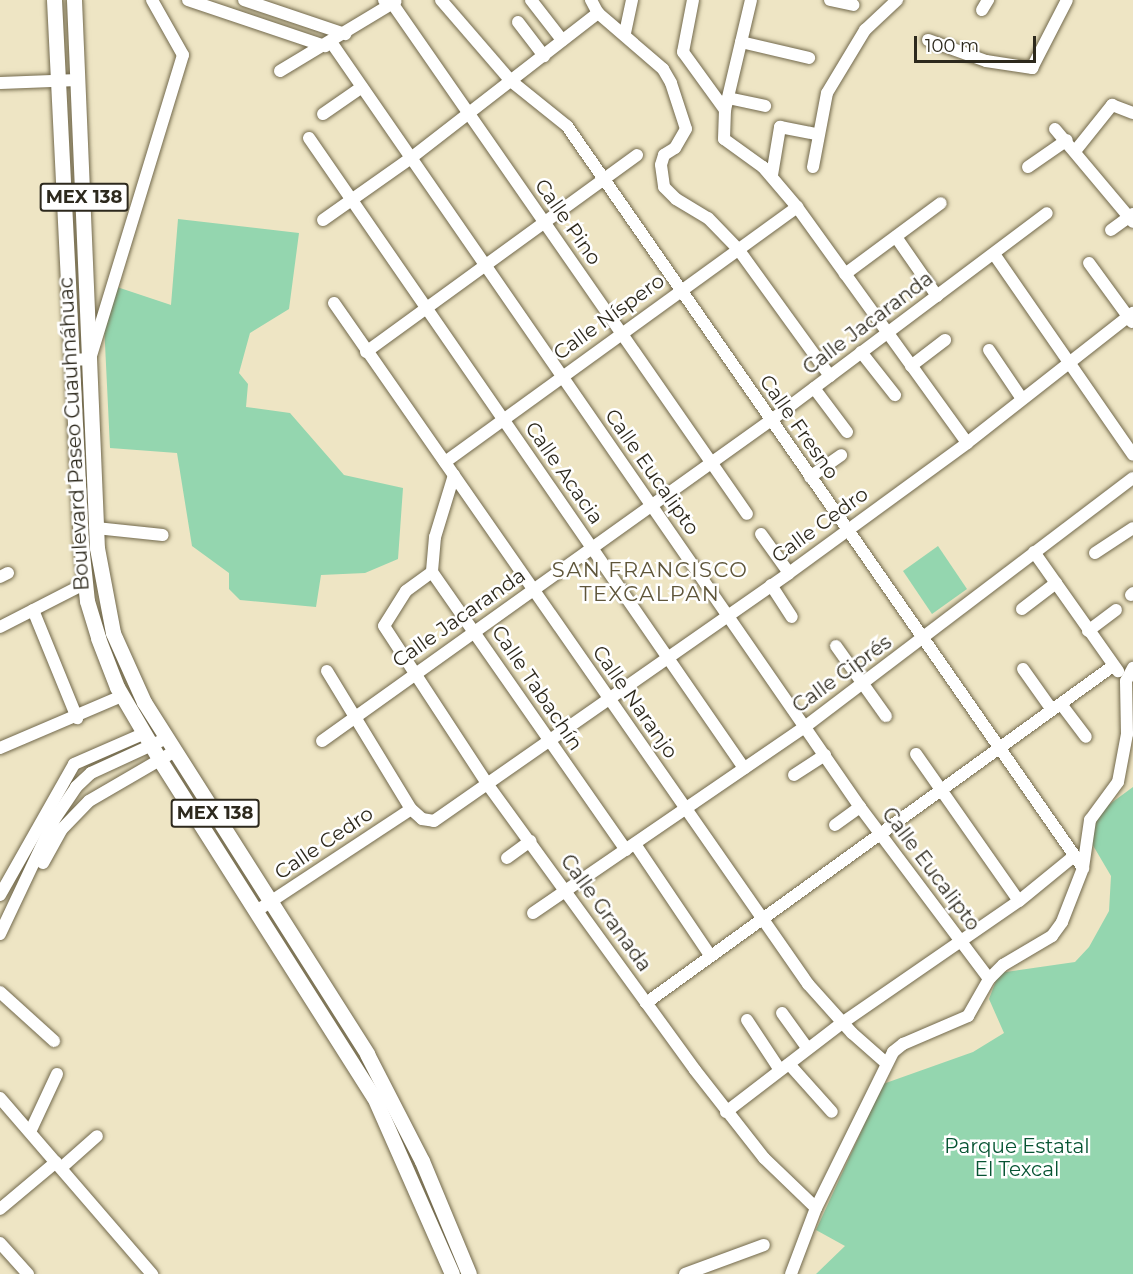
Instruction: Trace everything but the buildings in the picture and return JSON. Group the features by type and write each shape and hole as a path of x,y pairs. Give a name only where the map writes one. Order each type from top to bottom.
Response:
{"main road":[{"name":"Boulevard Paseo Cuauhnáhuac","path":"54,0 84,584 102,650 122,696 161,762 258,910 374,1097 452,1274"},
{"name":"Boulevard Paseo Cuauhnáhuac","path":"74,0 96,528 100,581 113,633 132,681 272,902 388,1093 469,1274"}],"street":[{"path":"71,360 90,359 183,55 152,0"},
{"path":"244,0 345,34"},
{"name":"Calle Fresno","path":"441,0 511,81 567,126 1083,868"},
{"path":"531,0 562,40"},
{"path":"591,0 598,13 625,33 663,69 681,111 686,129 675,148 664,155 661,165 664,187 676,199 708,218 738,249 830,376"},
{"path":"625,33 632,0"},
{"path":"693,0 683,52 727,104 765,106"},
{"path":"751,0 727,104 724,139 772,175 798,207 886,334 967,443"},
{"path":"830,0 853,5"},
{"path":"813,166 816,134 827,93 866,30 897,0"},
{"path":"928,40 986,61 1032,68 1067,0"},
{"path":"188,1 328,44"},
{"path":"280,71 345,34 391,1"},
{"name":"Calle Pino","path":"391,1 747,514"},
{"path":"323,220 411,158 598,13"},
{"path":"518,22 544,56"},
{"path":"741,42 808,58"},
{"name":"Calle Eucalipto","path":"328,44 362,87 860,807 989,979"},
{"path":"0,83 78,80"},
{"path":"323,114 362,87"},
{"path":"1076,150 1112,105 1133,113"},
{"path":"772,175 780,128 816,134"},
{"path":"1055,129 1076,150 1132,217 1111,230"},
{"name":"Calle Acacia","path":"309,138 744,768"},
{"path":"1028,167 1067,140"},
{"path":"366,352 637,155"},
{"path":"845,274 941,203"},
{"name":"Calle Níspero","path":"445,462 502,418 798,207"},
{"name":"Calle Jacaranda","path":"322,741 652,506 1047,213"},
{"path":"896,237 937,296"},
{"path":"994,254 1133,455"},
{"path":"1089,263 1131,318"},
{"name":"Calle Naranjo","path":"334,303 608,700 687,808 808,984 842,1023 886,1063"},
{"name":"Calle Cedro","path":"258,910 411,809 422,819 434,821 488,785 729,617 846,529 967,443 1069,362 1131,318"},
{"path":"910,366 945,339"},
{"path":"989,350 1022,399"},
{"path":"861,352 895,395"},
{"path":"813,388 847,432"},
{"path":"810,477 841,455"},
{"path":"432,572 435,537 454,475"},
{"name":"Calle Ciprés","path":"533,912 806,726 923,640 1034,552 1133,478"},
{"path":"96,528 163,535"},
{"path":"1095,553 1133,528"},
{"path":"761,534 789,573"},
{"path":"1034,552 1088,631 1126,681"},
{"name":"Calle Granada","path":"432,572 406,591 384,626 488,785 726,1112 764,1158 816,1208"},
{"name":"Calle Tabachín","path":"432,572 476,632 549,742 710,955"},
{"path":"1022,609 1056,583"},
{"path":"0,627 84,584"},
{"path":"771,585 792,616"},
{"path":"38,608 76,718"},
{"path":"1088,631 1116,610"},
{"path":"836,646 886,716"},
{"path":"646,1003 1113,666"},
{"path":"791,1274 816,1208 886,1063 903,1044 968,1016 989,979 1003,965 1052,936 1062,922 1083,868 1090,820 1110,797 1122,765 1127,734 1126,681 1133,668"},
{"path":"1023,669 1086,737"},
{"path":"327,671 411,809"},
{"path":"0,748 76,718 122,696"},
{"path":"0,934 31,873 54,820 76,787 90,773 149,740"},
{"path":"17,899 0,893 74,764 149,740 171,745 161,762 99,792 61,830 41,867 31,873"},
{"path":"916,754 1019,901"},
{"path":"794,775 825,755"},
{"path":"90,773 99,792"},
{"path":"835,825 860,807"},
{"path":"507,858 530,841"},
{"path":"726,1112 842,1023 1019,901 1074,856"},
{"path":"0,992 54,1041"},
{"path":"782,1013 808,1049"},
{"path":"747,1020 784,1067 832,1112"},
{"path":"30,1132 57,1074"},
{"path":"0,1098 152,1274"},
{"path":"0,1209 97,1136"},
{"path":"0,1243 28,1274"},
{"path":"685,1274 764,1245"}],"green space":[{"path":"178,219 299,233 289,309 250,333 239,373 248,384 246,407 290,413 344,475 403,488 398,559 365,573 321,575 316,607 240,600 229,589 229,573 192,546 177,453 110,448 104,323 117,287 171,305"},
{"path":"938,546 967,589 932,614 903,571"},
{"name":"Parque Estatal El Texcal","path":"1133,787 1133,1274 816,1274 845,1246 816,1230 883,1084 973,1052 1004,1033 989,999 999,973 1075,962 1089,947 1109,911 1111,876 1091,842 1099,812"}],"district":[{"name":"SAN FRANCISCO TEXCALPAN","path":"650,582"}]}
